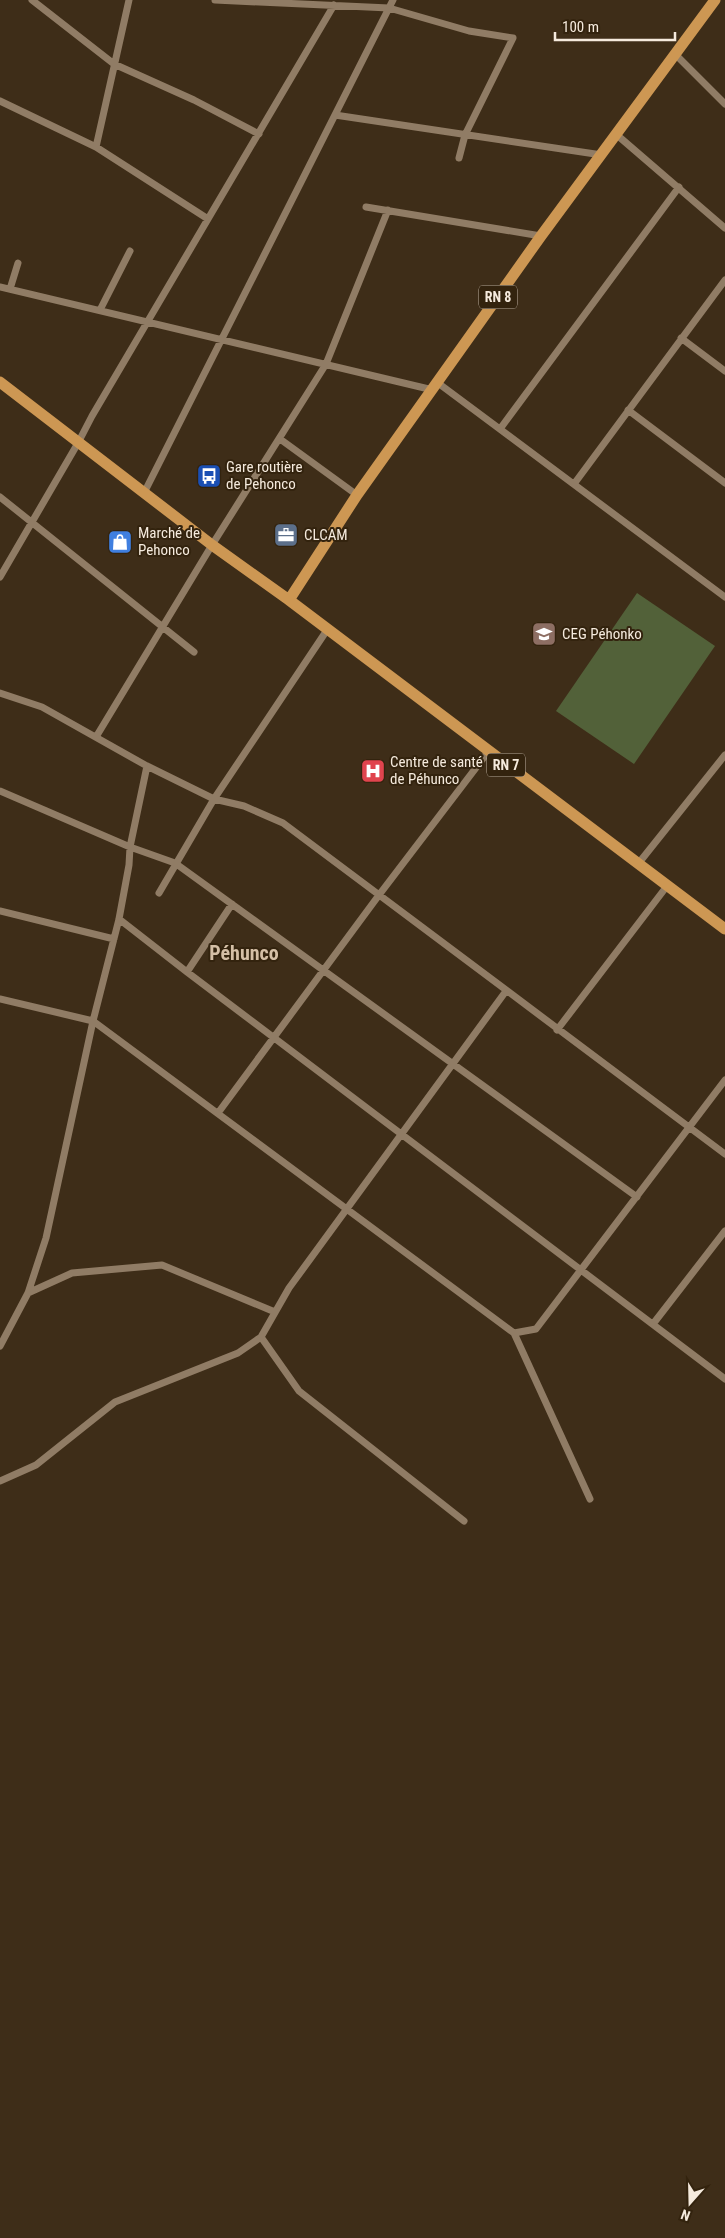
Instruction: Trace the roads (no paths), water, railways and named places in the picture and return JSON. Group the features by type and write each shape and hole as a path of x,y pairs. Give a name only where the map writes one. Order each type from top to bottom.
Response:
{"main road":[{"name":"RN 8","path":"289,600 357,495 436,387 541,236 603,155 715,0"},
{"path":"1,384 144,494 289,600"},
{"name":"RN 7","path":"289,600 725,929"}],"street":[{"path":"32,0 114,64 194,100 259,134"},
{"path":"96,147 129,0"},
{"path":"215,0 292,2 389,8 469,31 513,38 465,135 459,158"},
{"path":"144,494 393,0"},
{"path":"0,577 92,416 334,5"},
{"path":"676,54 725,104"},
{"path":"0,101 96,147 208,219"},
{"path":"335,116 603,155"},
{"path":"617,135 725,228"},
{"path":"500,429 679,187"},
{"path":"366,207 541,236"},
{"path":"96,738 212,545 326,364 388,210"},
{"path":"100,310 130,251"},
{"path":"10,289 18,263"},
{"path":"574,484 725,280"},
{"path":"0,288 326,364 436,387 500,429 725,598"},
{"path":"682,338 725,371"},
{"path":"628,410 725,483"},
{"path":"280,439 357,495"},
{"path":"0,496 33,521 107,584 194,652"},
{"path":"159,893 214,799 327,630"},
{"path":"0,693 42,707 147,766 214,799 244,806 282,823 725,1154"},
{"path":"218,1113 378,895 488,752"},
{"path":"638,864 725,755"},
{"path":"0,1346 28,1293 46,1238 93,1021 119,919 129,865 130,847 147,766"},
{"path":"0,791 130,847 175,863 636,1197"},
{"path":"558,1030 667,886"},
{"path":"187,972 232,904"},
{"path":"0,911 114,939"},
{"path":"119,919 725,1377"},
{"path":"0,1481 36,1465 115,1402 238,1354 261,1337 289,1288 506,991"},
{"path":"0,999 93,1021 514,1333 590,1499"},
{"path":"514,1333 536,1329 725,1080"},
{"path":"653,1324 725,1231"},
{"path":"28,1293 72,1273 162,1265 275,1312"},
{"path":"261,1337 299,1391 464,1521"}],"place":[{"name":"Gare routière de Pehonco","path":"209,476"},
{"name":"CLCAM","path":"286,535"},
{"name":"Marché de Pehonco","path":"120,542"},
{"name":"CEG Péhonko","path":"544,634"},
{"name":"Centre de santé de Péhunco","path":"373,771"}],"district":[{"name":"Péhunco","path":"244,953"}]}
